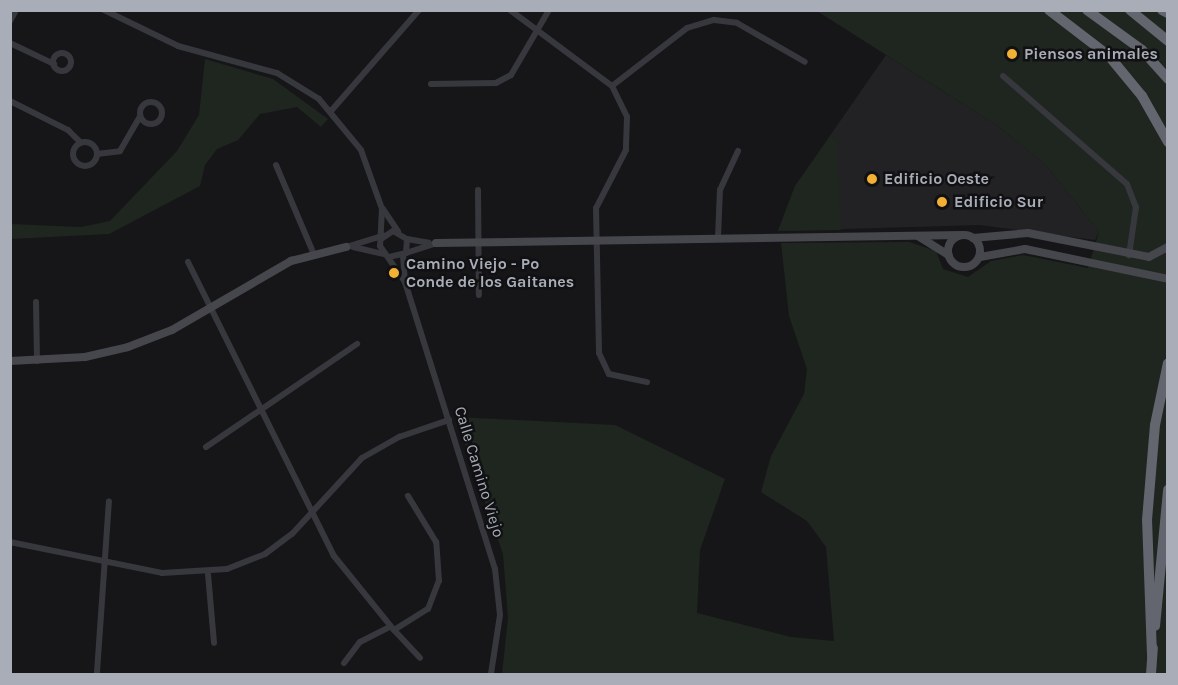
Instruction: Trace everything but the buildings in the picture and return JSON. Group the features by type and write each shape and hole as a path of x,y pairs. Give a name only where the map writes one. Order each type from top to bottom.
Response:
{"highway":[{"path":"1049,10 1109,56 1142,96 1167,142"},
{"path":"1087,10 1142,50 1167,79"},
{"path":"1130,10 1167,41"},
{"path":"1162,10 1167,13"},
{"path":"1152,655 1147,520 1155,425 1167,363"},
{"path":"1150,675 1167,490"}],"street":[{"path":"10,21 16,10"},
{"path":"104,10 178,46 277,73 331,111 360,150 382,209 407,239 436,243 914,235 962,235 973,238 1028,233 1129,255 1149,257 1167,247"},
{"path":"331,111 420,10"},
{"path":"510,10 612,86 630,134 626,150 601,190 596,240 602,365 618,379 647,382"},
{"path":"431,84 496,83 511,75 535,28 549,10"},
{"path":"612,86 687,28 714,20 737,23 805,62"},
{"path":"10,43 54,64"},
{"path":"1003,76 1127,184 1136,207 1129,255"},
{"path":"10,101 68,130 81,142 90,143 97,154"},
{"path":"97,154 120,151 140,117"},
{"path":"81,142 72,153 79,165 93,164 97,154"},
{"path":"718,237 720,190 738,151"},
{"path":"276,165 313,252"},
{"path":"478,190 479,295"},
{"path":"382,209 382,237 386,256"},
{"path":"10,361 37,361 128,347 211,308 313,252 346,247 398,231"},
{"path":"914,235 948,255 960,267 980,257 1025,249 1142,269 1167,279"},
{"path":"948,255 951,242 962,235"},
{"path":"973,238 980,257"},
{"name":"Calle Camino Viejo","path":"407,239 404,254 405,282 495,569 500,615 491,675"},
{"path":"346,247 386,256 404,254 436,243"},
{"name":"Calle Camino Viejo","path":"386,256 405,282"},
{"path":"189,262 312,515 349,580 420,658"},
{"path":"36,302 37,361"},
{"path":"206,447 261,412 357,344"},
{"path":"10,542 162,573 208,574 265,554 312,515 362,458 399,437 449,420"},
{"path":"344,663 360,642 392,629 428,609 439,581 436,542 408,496"},
{"path":"97,672 109,501"},
{"path":"208,574 214,642"}],"shaded area":[{"path":"817,11 1167,11 1167,674 502,674 508,618 503,554 456,417 615,425 725,479 700,550 697,613 791,637 834,641 826,547 807,521 761,492 771,456 804,394 807,369 789,316 781,243 909,242 936,251 943,269 968,277 991,261 1023,255 1088,268 1099,232 1046,165 998,126"},
{"path":"886,55 998,126 1046,165 1099,232 1095,240 979,225 778,231 795,186"},
{"path":"205,59 273,79 328,119 321,127 297,107 260,114 238,140 217,149 205,165 200,186 109,234 11,239 11,224 81,227 110,221 177,151 199,115"},
{"path":"831,136 837,141 841,230 778,231 795,186"}],"place":[{"name":"Piensos animales","path":"1012,54"},
{"name":"Edificio Oeste","path":"872,179"},
{"name":"Edificio Sur","path":"942,202"},
{"name":"Camino Viejo - Pº Conde de los Gaitanes","path":"394,273"}]}
